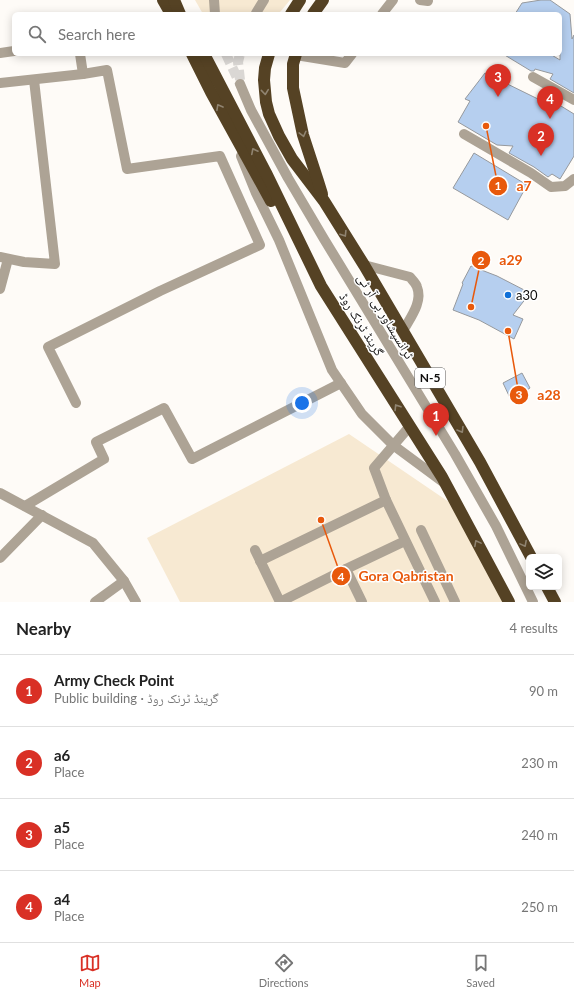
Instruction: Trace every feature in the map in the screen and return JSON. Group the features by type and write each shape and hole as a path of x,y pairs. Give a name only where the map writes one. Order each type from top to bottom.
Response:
{"highway":[{"path":"163,0 170,12"},
{"path":"174,0 179,12"},
{"path":"292,12 300,0"},
{"path":"314,12 323,0"},
{"path":"193,56 211,92 302,258 321,286"},
{"name":"گرینڈ ٹرنک روڈ","path":"205,56 266,173 321,286 445,483 509,602"},
{"name":"N-5","path":"268,56 264,80 266,102 280,136 292,159 324,202 364,265 480,462 529,554"},
{"path":"296,56 293,64 293,88 302,135 324,202"},
{"path":"549,590 555,602"}],"street":[{"path":"214,0 215,12"},
{"path":"257,12 264,0"},
{"path":"384,12 393,0"},
{"path":"0,53 12,51"},
{"path":"80,56 83,74"},
{"path":"302,56 345,63 350,56"},
{"path":"0,83 107,70 127,169 220,156 260,245 160,291 48,347 76,403"},
{"path":"533,77 574,100"},
{"path":"0,289 4,258 24,262 55,264 34,80"},
{"name":"ٹرانسپشاور بی آر ٹی","path":"240,84 251,110 296,192 463,467 496,526 534,602"},
{"path":"229,125 256,192 279,240 332,370 362,414 393,445 445,483"},
{"path":"464,134 531,173 551,187 565,186 574,179"},
{"path":"364,265 410,277 417,286 419,295 418,302 403,331"},
{"path":"25,506 104,459 96,442 164,408 192,459 341,383"},
{"path":"410,426 374,468 386,500 435,602"},
{"path":"0,493 93,543 124,581 136,602"},
{"path":"260,561 386,500"},
{"path":"0,558 42,515"},
{"path":"421,530 456,602"},
{"path":"255,550 280,602 405,541"},
{"path":"346,569 362,602"},
{"path":"94,602 124,581"}],"shaded area":[{"path":"195,0 290,0 280,12 202,12"},
{"path":"349,434 449,502 504,602 180,602 147,538"}],"building":[{"path":"550,0 570,14 572,39 574,35 574,93 550,79 553,74 535,69 534,71 531,71 506,56 553,56 560,60 560,56 562,56 562,12 516,12 522,3"},
{"path":"485,73 540,100 543,95 574,114 574,156 560,179 552,174 548,177 509,153 513,146 497,145 458,122 470,101 465,99"},
{"path":"474,153 527,185 508,220 453,188"},
{"path":"471,266 497,276 530,293 513,315 523,319 514,339 479,320 453,310 463,284 462,283"},
{"path":"522,373 530,388 511,400 503,383"}],"tunnel":[{"path":"227,56 240,84"},
{"path":"240,56 238,62 240,80"}],"place":[{"name":"a5","path":"498,97"},
{"name":"a4","path":"550,119"},
{"name":"a7","path":"486,126"},
{"name":"a6","path":"541,156"},
{"name":"a30","path":"508,295"},
{"name":"a29","path":"471,307"},
{"name":"a28","path":"508,331"},
{"name":"Army Check Point","path":"436,436"},
{"name":"Gora Qabristan","path":"321,520"}]}
